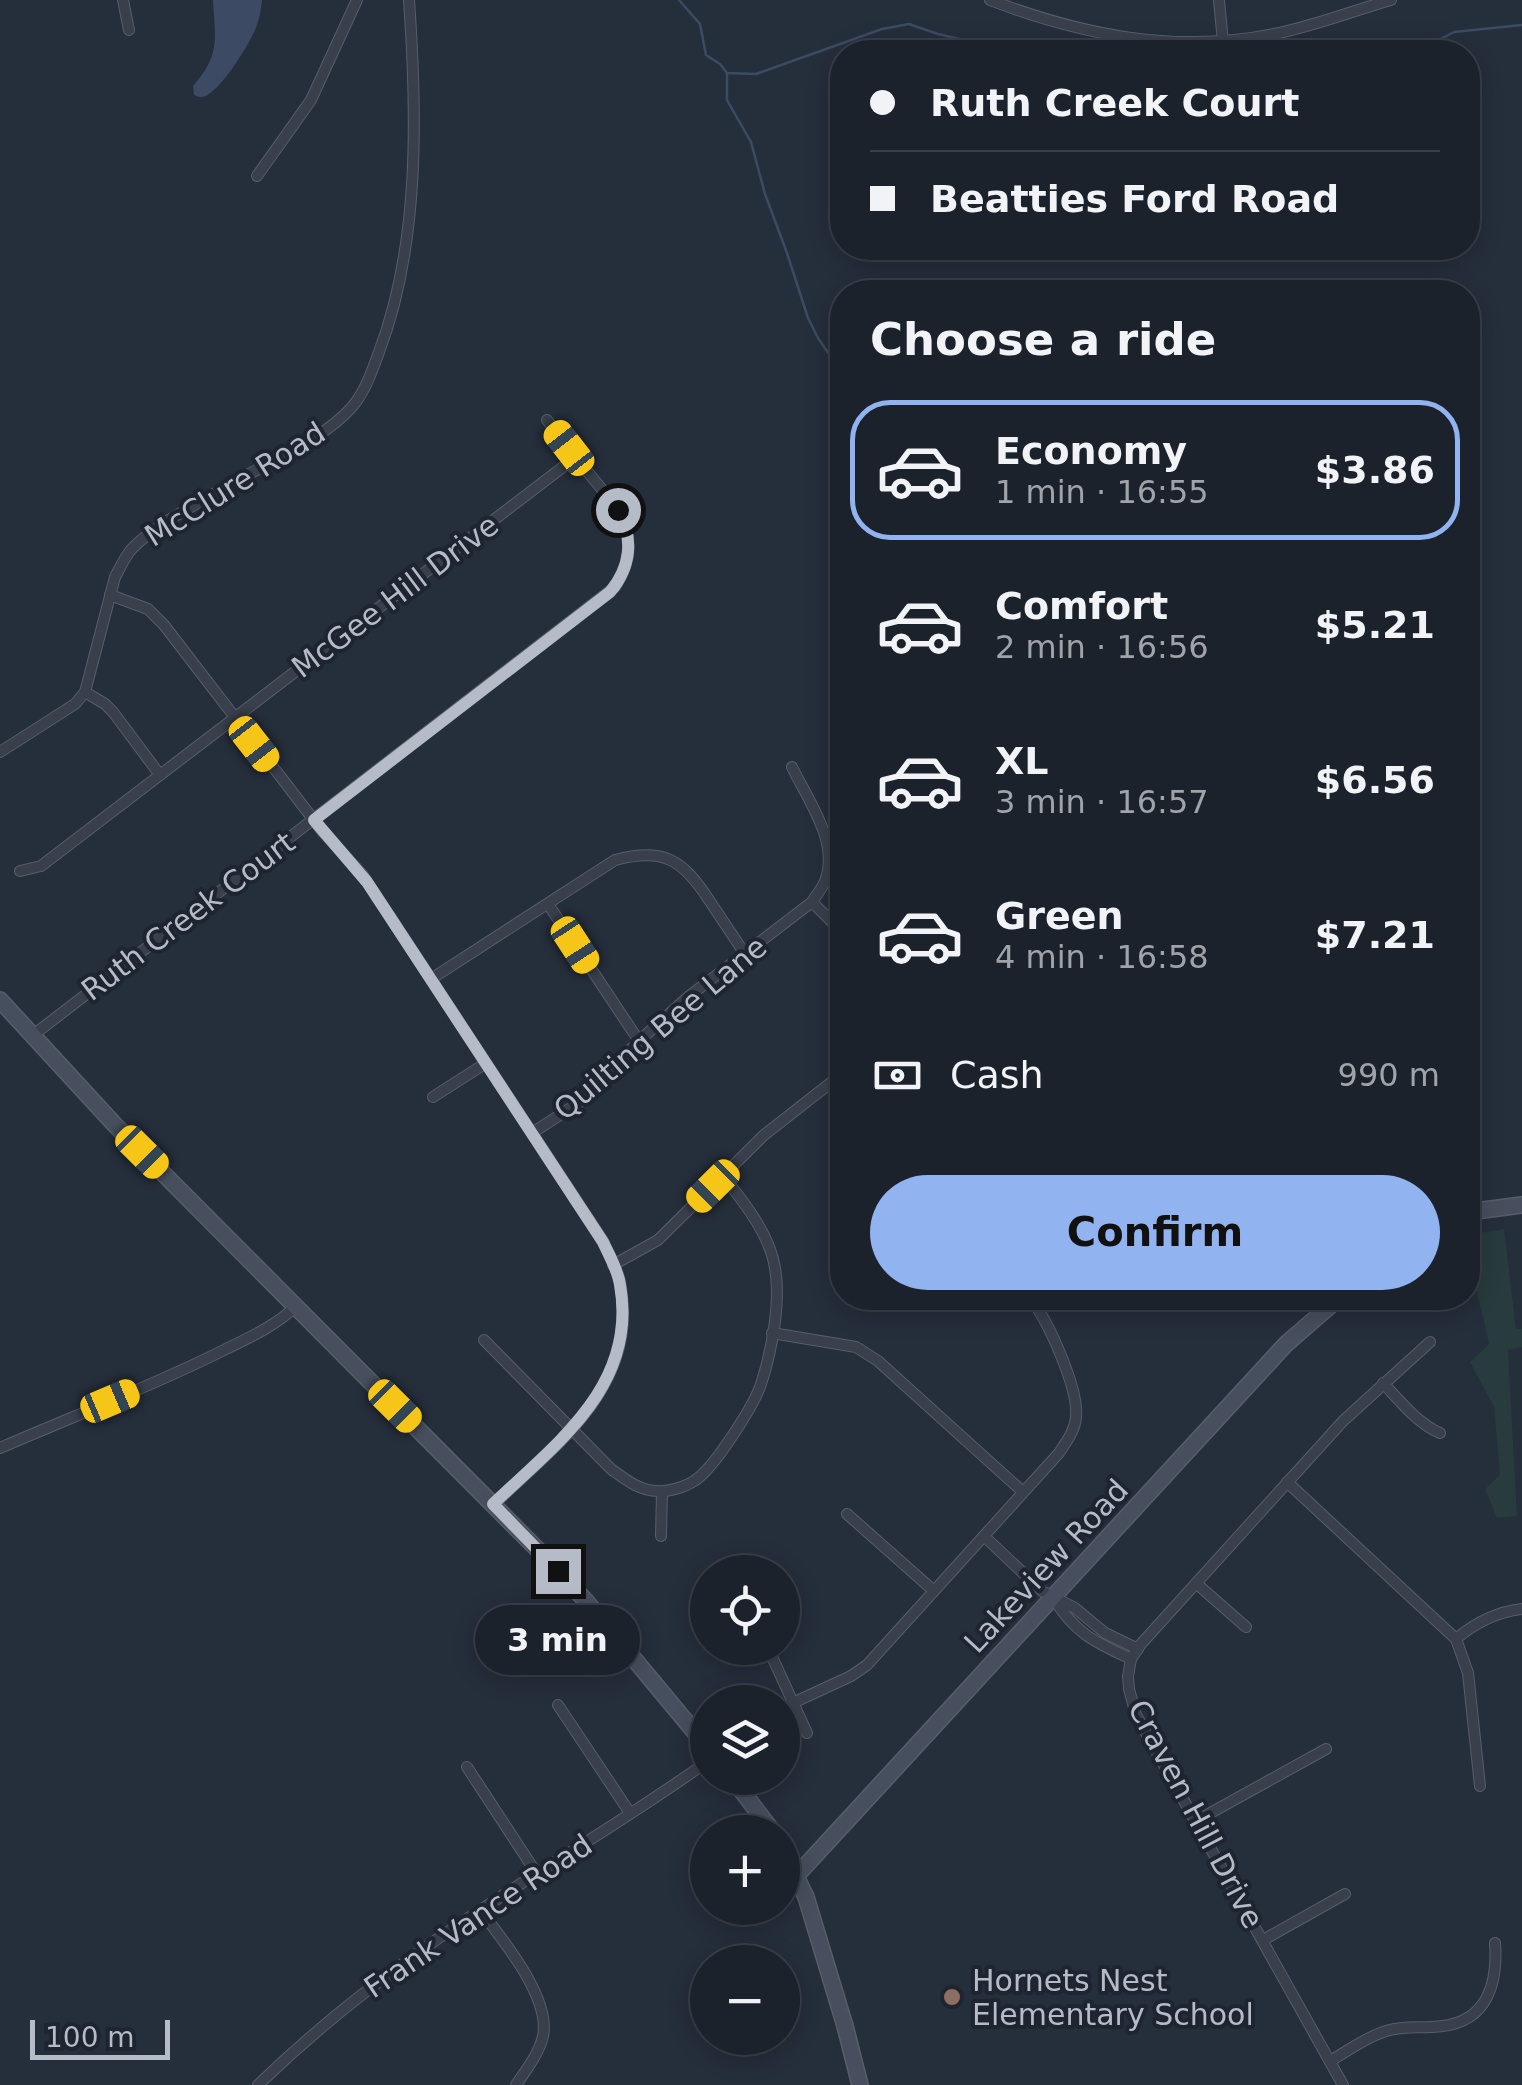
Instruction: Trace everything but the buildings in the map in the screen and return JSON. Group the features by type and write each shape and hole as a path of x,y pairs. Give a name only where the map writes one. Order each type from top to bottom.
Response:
{"main road":[{"path":"0,1000 115,1125 585,1600 690,1726"},
{"path":"1480,1210 1522,1204"},
{"name":"Lakeview Road","path":"800,1872 1286,1344 1325,1310"},
{"path":"745,1795 760,1815"},
{"path":"800,1884 860,2085"}],"street":[{"path":"123,0 129,30"},
{"path":"257,176 311,100 356,0"},
{"name":"McClure Road","path":"85,692 110,596 123,560 136,544 316,435 348,411 361,394 396,302 404,250 413,157 409,0"},
{"path":"990,0 1121,40"},
{"path":"1218,0 1223,40"},
{"path":"1334,0 1338,15"},
{"path":"1235,40 1276,33 1392,0"},
{"name":"Ruth Creek Court","path":"32,1036 615,587 628,557 626,525 614,504 547,420"},
{"name":"McGee Hill Drive","path":"20,872 41,866 576,458"},
{"path":"110,596 134,603 155,616 333,844 362,874 603,1242 613,1265 622,1304 620,1344 602,1391 572,1428 493,1504"},
{"path":"0,752 75,704 85,692 113,712 160,775"},
{"path":"792,767 828,847 829,867 812,902 830,920"},
{"path":"432,978 615,860 637,854 662,856 682,865 745,954"},
{"name":"Quilting Bee Lane","path":"532,1134 576,1104 688,997 812,902"},
{"path":"548,904 639,1041"},
{"path":"433,1097 486,1063"},
{"path":"613,1265 658,1240 764,1135 830,1083"},
{"path":"484,1340 610,1468 633,1485 662,1492 695,1481 713,1463 762,1383 778,1296 775,1266 765,1237 723,1176"},
{"path":"0,1448 198,1363 271,1326 295,1307"},
{"path":"800,1700 867,1665 1059,1454 1077,1415 1073,1387 1038,1310"},
{"path":"772,1334 856,1348 878,1361 1023,1492"},
{"path":"984,1536 1053,1598 1066,1619 1087,1637 1134,1654 1343,1420 1430,1342"},
{"path":"1383,1383 1408,1410 1440,1433"},
{"path":"1287,1482 1456,1640 1468,1673 1480,1786"},
{"path":"661,1536 662,1492"},
{"path":"847,1514 934,1591"},
{"path":"1196,1584 1246,1627"},
{"path":"1456,1640 1484,1619 1522,1609"},
{"name":"Craven Hill Drive","path":"1134,1654 1129,1690 1136,1715 1342,2085"},
{"path":"558,1705 630,1813"},
{"path":"800,1723 807,1733"},
{"path":"1196,1821 1326,1749"},
{"path":"467,1767 536,1874"},
{"name":"Frank Vance Road","path":"258,2085 362,1995 480,1910 690,1772"},
{"path":"1263,1940 1345,1894"},
{"path":"480,1910 532,1985 544,2020 543,2039 516,2085"},
{"path":"1330,2061 1384,2031 1441,2026 1471,2015 1493,1985 1495,1943"}],"shaded area":[{"path":"1504,1229 1516,1329 1522,1329 1522,1347 1508,1350 1517,1516 1497,1518 1485,1489 1500,1475 1494,1407 1470,1362 1489,1344 1480,1305 1480,1233"}],"water":[{"path":"213,0 262,0 257,25 242,54 217,87 200,97 194,95 193,86 212,55"}],"waterway":[{"path":"679,0 700,24 706,55 727,73 756,74 830,48"},
{"path":"851,40 909,24 964,40"},
{"path":"1439,40 1454,32 1522,25"},
{"path":"727,73 727,100 751,142 808,318 830,356"}],"place":[{"name":"Hornets Nest Elementary School","path":"952,1997"}],"route":[{"path":"558,1571 493,1504 572,1428 602,1391 614,1366 623,1326 618,1276 603,1242 432,978 362,874 314,820 610,592 624,570 629,549 628,532 618,510"}]}
